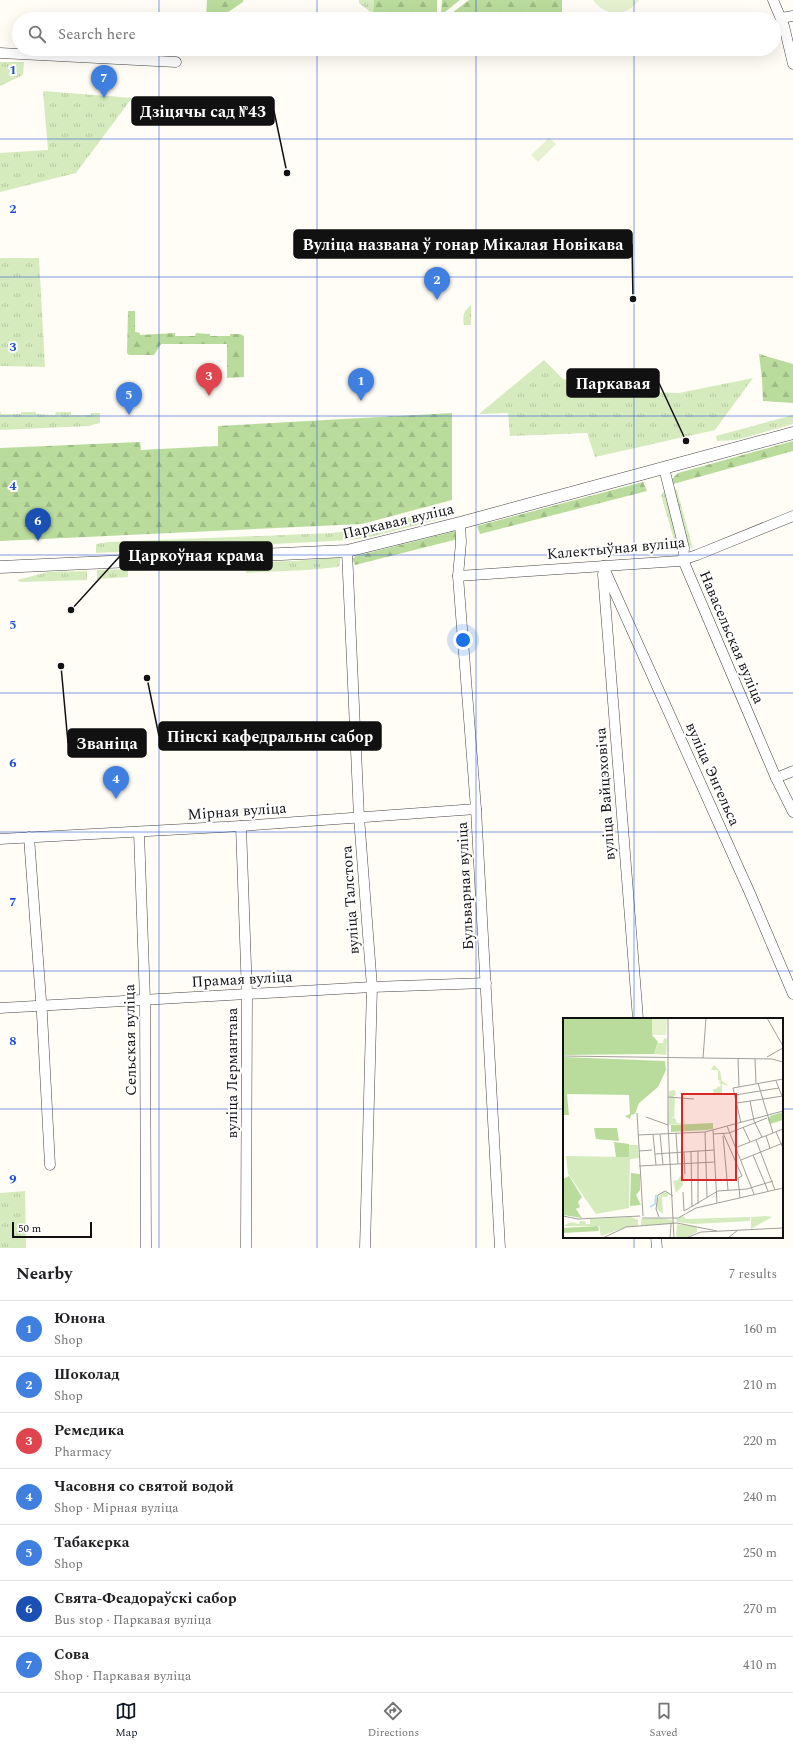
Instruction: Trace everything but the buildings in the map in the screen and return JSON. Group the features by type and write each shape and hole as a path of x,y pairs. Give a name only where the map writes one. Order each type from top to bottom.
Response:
{"street":[{"path":"774,0 779,12"},
{"path":"793,16 781,18 793,64"},
{"path":"0,53 12,54"},
{"path":"59,56 176,62"},
{"name":"Паркавая вуліца","path":"0,567 347,551 460,523 793,433"},
{"name":"Навасельская вуліца","path":"664,468 684,548 682,560 776,778 793,812"},
{"name":"Калектыўная вуліца","path":"458,576 682,560 793,516"},
{"name":"Бульварная вуліца","path":"460,523 462,542 458,576 476,809 500,1248"},
{"name":"вуліца Талстога","path":"347,551 359,817 372,987 365,1248"},
{"name":"вуліца Энгельса","path":"603,566 746,884 793,994"},
{"name":"вуліца Вайцэховіча","path":"603,566 638,1018"},
{"path":"776,778 793,771"},
{"name":"Мірная вуліца","path":"0,839 241,826 476,809"},
{"name":"вуліца Лермантава","path":"241,826 248,994 246,1248"},
{"name":"Сельская вуліца","path":"139,832 145,1000 146,1248"},
{"path":"29,837 50,1165"},
{"name":"Прамая вуліца","path":"0,1008 372,987 486,983"},
{"path":"656,1238 657,1248"}],"green space":[{"path":"207,0 243,0 243,2 228,12 206,12"},
{"path":"359,0 374,0 373,12 370,12 359,3"},
{"path":"374,0 437,0 437,12 373,12"},
{"path":"442,0 460,0 445,12 441,12"},
{"path":"469,0 562,0 562,12 453,12"},
{"path":"593,0 639,0 634,6 622,12 610,12 598,6"},
{"path":"0,62 24,62 23,75 0,86"},
{"path":"43,91 132,98 76,173 0,192 0,153 48,150"},
{"path":"549,138 556,144 538,162 531,155"},
{"path":"0,258 39,258 45,367 0,366"},
{"path":"471,305 471,325 464,325 464,314"},
{"path":"128,311 135,311 135,332 140,333 140,335 175,333 175,336 195,336 196,333 210,334 210,336 230,336 230,334 240,334 244,336 244,377 227,378 227,344 161,344 154,355 129,355 127,353"},
{"path":"759,354 793,364 793,403 763,401"},
{"path":"544,360 563,379 621,391 679,393 753,378 715,430 595,457 587,433 510,436 508,413 479,414"},
{"path":"0,411 1,414 36,412 36,414 55,415 56,412 71,412 71,415 91,415 91,413 100,413 100,423 89,426 0,430"},
{"path":"452,413 452,500 362,524 0,541 0,448 140,442 141,450 218,446 218,426"},
{"path":"793,415 793,424 736,440 717,441 716,436"},
{"path":"793,441 793,451 673,484 672,479 678,473"},
{"path":"643,482 647,491 480,534 477,526"},
{"path":"675,489 677,490 693,549 689,546 687,541 673,491"},
{"path":"664,491 679,545 679,551 677,550 661,495"},
{"path":"454,506 448,517 370,537 351,540 96,553 96,544 109,542 332,533 365,529"},
{"path":"456,531 458,539 355,565 352,559 356,556"},
{"path":"340,557 340,564 338,567 246,573 246,565 252,562 294,561"},
{"path":"128,569 128,577 97,579 97,570"},
{"path":"87,571 87,580 20,582 17,580 48,572"},
{"path":"25,1191 26,1248 0,1248 0,1193"}],"place":[{"name":"Сова","path":"104,98"},
{"name":"Дзіцячы сад №43","path":"287,173"},
{"name":"Вуліца названа ў гонар Мікалая Новікава","path":"633,299"},
{"name":"Шоколад","path":"437,300"},
{"name":"Ремедика","path":"209,396"},
{"name":"Юнона","path":"361,401"},
{"name":"Табакерка","path":"129,415"},
{"name":"Паркавая","path":"686,441"},
{"name":"Свята-Феадораўскі сабор","path":"38,541"},
{"name":"Царкоўная крама","path":"71,610"},
{"name":"Званіца","path":"61,666"},
{"name":"Пінскі кафедральны сабор","path":"147,678"},
{"name":"Часовня со святой водой","path":"116,799"}]}
